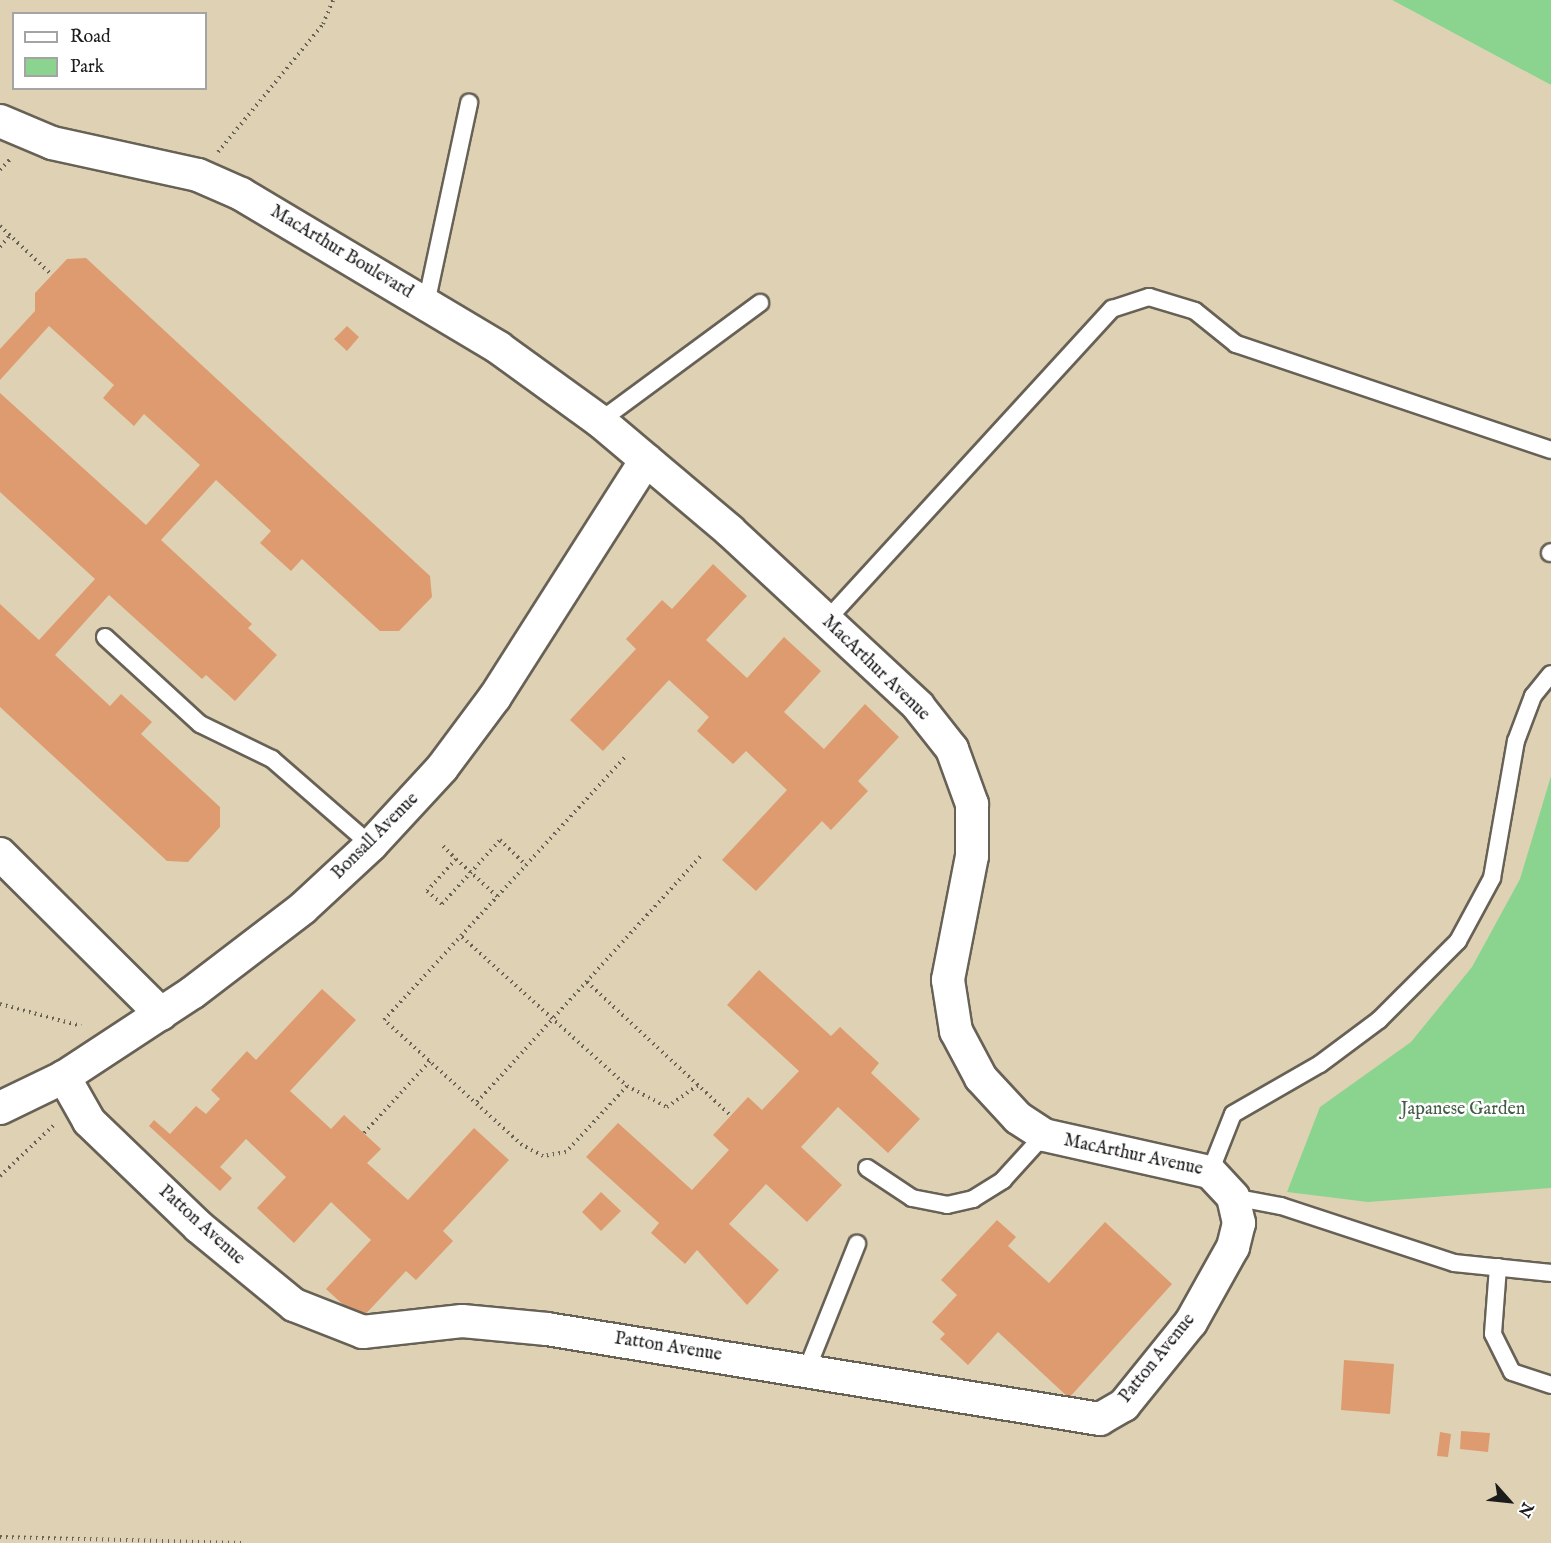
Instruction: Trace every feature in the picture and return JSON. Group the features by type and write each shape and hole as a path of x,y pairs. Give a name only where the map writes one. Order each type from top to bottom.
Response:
{"street":[{"name":"MacArthur Boulevard","path":"0,121 51,143 198,175 241,194 500,348 600,421 646,460"},
{"name":"MacArthur Avenue","path":"646,460 918,706 952,749 972,804 972,856 948,980 956,1031 981,1078 1018,1118 1044,1135 1210,1172 1233,1197"},
{"name":"Bonsall Avenue","path":"0,1108 64,1077 161,1014 303,908 371,845 442,768 495,697 646,460"},
{"path":"0,854 161,1014"},
{"name":"Patton Avenue","path":"64,1077 89,1121 199,1227 294,1305 326,1321 363,1332 416,1322 473,1322 807,1369 1100,1419 1124,1405 1191,1322 1233,1247 1239,1223 1233,1197"}],"lane":[{"path":"426,304 470,104"},
{"path":"825,622 1112,309 1149,297 1196,310 1236,344 1551,450"},
{"path":"600,421 760,303"},
{"path":"105,637 200,724 272,759 371,845"},
{"path":"1210,1172 1233,1114 1320,1064 1379,1020 1458,941 1492,878 1516,741 1533,696 1551,674"},
{"path":"867,1168 912,1198 947,1205 974,1199 1003,1180 1044,1135"},
{"path":"1233,1197 1281,1206 1454,1263 1551,1273"},
{"path":"807,1369 858,1244"},
{"path":"1498,1267 1492,1334 1512,1372 1551,1385"}],"path":[{"path":"198,175 324,24 333,0"},
{"path":"0,226 52,275"},
{"path":"0,247 10,236"},
{"path":"626,756 384,1020 522,1145 543,1156 566,1152 627,1086"},
{"path":"456,859 427,891 442,904 500,840 527,865"},
{"path":"443,846 498,897"},
{"path":"477,1102 701,856"},
{"path":"462,937 552,1021 627,1086 667,1107 698,1085"},
{"path":"587,982 731,1116"},
{"path":"0,1004 81,1026"},
{"path":"364,1133 430,1061"},
{"path":"0,1176 57,1122"},
{"path":"0,1537 242,1543"}],"shaded area":[{"path":"0,0 1392,0 1551,85 1551,1543 0,1543"}],"green space":[{"path":"1392,0 1551,0 1551,85"},
{"name":"Japanese Garden","path":"1551,776 1551,1188 1368,1202 1287,1192 1320,1107 1411,1042 1472,967 1520,879"}],"building":[{"path":"86,258 430,576 432,597 399,631 380,631 302,559 291,571 260,543 271,531 216,480 161,540 252,624 248,628 277,655 235,701 206,675 202,679 109,595 55,655 110,706 121,694 152,722 141,734 220,807 220,827 188,862 167,861 0,707 0,604 39,640 95,579 0,492 0,393 146,525 200,465 144,414 134,426 103,398 114,385 49,326 0,380 0,349 35,311 35,293 67,259"},
{"path":"347,326 359,337 347,351 334,339"},
{"path":"713,564 747,596 706,640 747,678 784,637 821,671 784,712 824,749 865,704 899,737 858,781 868,791 831,830 822,821 756,891 722,860 787,790 746,751 733,764 697,731 709,717 669,680 603,751 570,720 636,649 626,639 662,600 672,609"},
{"path":"759,970 831,1036 840,1027 879,1063 871,1073 920,1119 888,1153 838,1107 801,1147 842,1185 807,1222 766,1184 729,1224 779,1270 747,1305 697,1250 685,1264 651,1233 659,1223 586,1157 618,1123 692,1190 729,1150 713,1135 748,1097 762,1110 799,1071 727,1005"},
{"path":"322,989 356,1020 290,1091 331,1129 344,1115 381,1149 367,1163 408,1200 474,1128 509,1160 443,1231 453,1241 416,1280 406,1271 360,1320 326,1289 371,1240 331,1202 294,1243 257,1208 286,1177 246,1139 220,1167 232,1178 220,1191 149,1126 154,1120 170,1134 196,1106 206,1114 220,1099 211,1090 247,1051 256,1060"},
{"path":"601,1192 621,1211 601,1231 582,1212"},
{"path":"997,1220 1016,1237 1008,1246 1049,1283 1105,1222 1172,1284 1069,1398 998,1332 968,1365 940,1339 945,1334 932,1322 957,1295 941,1280"},
{"path":"1344,1360 1394,1364 1390,1414 1341,1410"},
{"path":"1461,1431 1490,1433 1488,1452 1460,1449"},
{"path":"1440,1432 1451,1434 1448,1457 1437,1456"}]}
